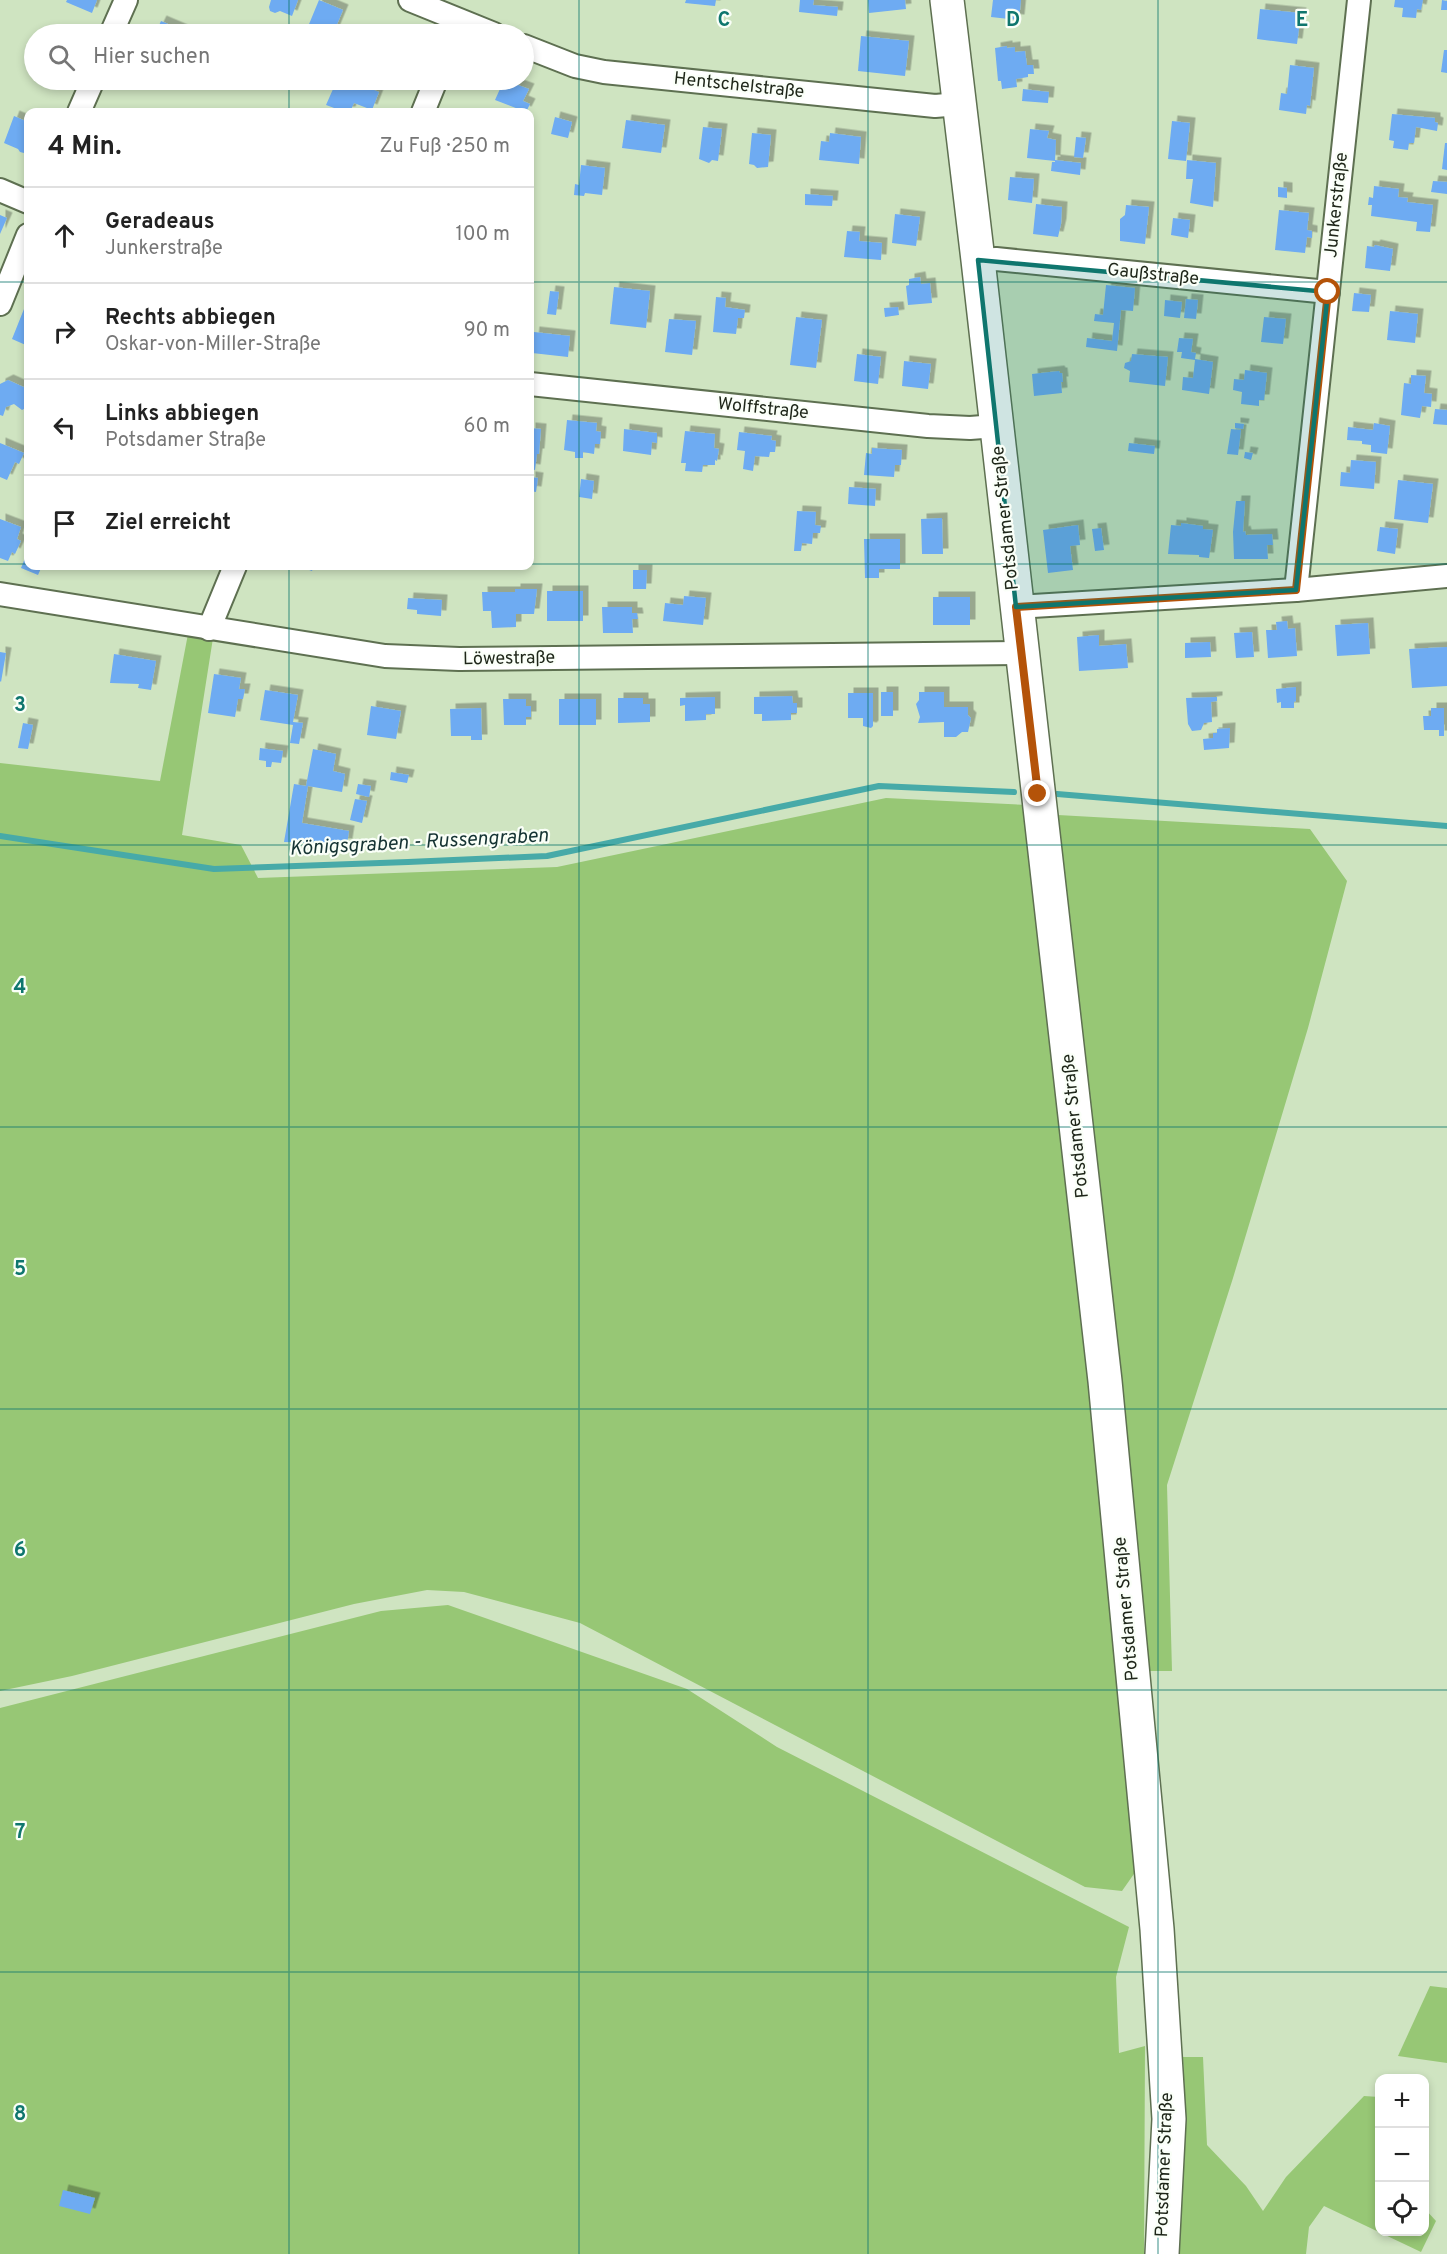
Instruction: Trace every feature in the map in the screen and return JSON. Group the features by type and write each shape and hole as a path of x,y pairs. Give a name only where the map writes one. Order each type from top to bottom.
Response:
{"street":[{"path":"115,24 126,0"},
{"path":"410,0 451,24"},
{"name":"Potsdamer Straße","path":"947,0 1105,1381 1157,1929 1169,2119 1162,2254"},
{"name":"Junkerstraße","path":"1296,590 1359,0"},
{"name":"Hentschelstraße","path":"534,50 574,66 604,72 935,106 959,104"},
{"path":"81,108 89,90"},
{"path":"425,108 432,90"},
{"path":"0,190 24,200"},
{"path":"0,304 24,245"},
{"name":"Gaußstraße","path":"978,260 1008,260 1328,292"},
{"name":"Wolffstraße","path":"534,384 928,426 970,428 996,426"},
{"path":"209,629 233,570"},
{"path":"1016,607 1296,590 1447,576"},
{"name":"Löwestraße","path":"0,594 385,657 459,660 1022,653"}],"highlighted area":[{"path":"978,260 1328,292 1296,590 1016,607"}],"green space":[{"path":"188,634 213,638 182,835 241,845 258,878 557,867 886,798 1027,805 1104,1471 1136,1871 1122,1891 1085,1887 580,1623 464,1592 427,1590 354,1604 72,1676 0,1691 0,763 160,781"},
{"path":"1058,815 1310,829 1347,881 1308,1028 1233,1278 1167,1485 1172,1671 1148,1671"},
{"path":"448,1605 687,1689 777,1747 1129,1927 1116,1977 1119,2053 1145,2046 1144,2254 0,2254 0,1708 381,1611"},
{"path":"1430,1986 1447,1988 1447,2063 1398,2056"},
{"path":"1183,2057 1203,2057 1207,2145 1246,2186 1263,2211 1286,2177 1364,2096 1375,2097 1375,2230 1324,2206 1309,2227 1306,2254 1179,2254 1186,2121"},
{"path":"1429,2213 1436,2221 1429,2235"},
{"path":"1387,2236 1429,2236 1421,2252"}],"building":[{"path":"67,0 97,0 92,13 66,2"},
{"path":"271,0 298,0 292,16 280,11 275,13 270,11"},
{"path":"319,0 343,10 337,24 309,24"},
{"path":"686,0 716,0 715,6 685,3"},
{"path":"800,0 814,0 813,5 838,7 837,16 799,12"},
{"path":"868,0 905,0 906,9 869,13"},
{"path":"993,0 1021,0 1019,20 991,17"},
{"path":"1395,0 1423,0 1421,10 1417,9 1416,18 1402,17 1403,8 1394,7"},
{"path":"1442,0 1447,1 1447,10 1441,10"},
{"path":"1260,9 1301,13 1297,44 1257,39"},
{"path":"861,36 909,41 905,76 858,71"},
{"path":"1007,46 1007,48 1015,47 1015,52 1025,51 1027,65 1033,65 1034,74 1016,79 1017,87 1002,89 1001,81 998,81 995,48"},
{"path":"1444,50 1447,50 1447,73 1441,72"},
{"path":"1290,65 1314,68 1310,106 1307,105 1306,114 1279,110 1281,93 1287,94"},
{"path":"1023,89 1049,92 1048,103 1022,101"},
{"path":"333,90 379,92 373,108 354,103 352,108 334,108 326,105"},
{"path":"500,90 528,90 523,101 530,104 528,108 516,108 495,100"},
{"path":"1392,114 1435,118 1435,122 1438,123 1437,131 1416,127 1414,143 1409,143 1408,150 1393,148 1394,141 1389,140"},
{"path":"14,116 24,120 24,153 4,143"},
{"path":"555,117 572,122 568,138 551,134"},
{"path":"626,120 665,125 661,153 622,148"},
{"path":"1172,121 1190,123 1186,161 1168,159"},
{"path":"703,127 722,129 718,161 712,160 709,163 699,159"},
{"path":"1030,129 1049,131 1047,138 1056,140 1055,161 1027,158"},
{"path":"752,133 771,135 768,167 757,168 749,164"},
{"path":"830,133 861,137 859,164 819,160 821,141 829,142"},
{"path":"1076,137 1086,138 1083,158 1074,157"},
{"path":"1445,143 1447,143 1447,170 1442,169"},
{"path":"1055,160 1081,163 1080,175 1051,171 1052,162"},
{"path":"1187,160 1216,163 1213,207 1190,203 1193,179 1186,179"},
{"path":"581,165 605,168 602,195 585,193 584,196 574,195 575,184 579,185"},
{"path":"1010,177 1034,179 1032,203 1008,200"},
{"path":"1433,181 1447,182 1447,194 1431,192"},
{"path":"1374,186 1399,189 1398,197 1408,198 1407,202 1433,205 1430,232 1416,231 1417,222 1371,216 1372,205 1368,205 1369,197 1373,198"},
{"path":"1278,187 1287,188 1287,198 1278,197"},
{"path":"805,194 833,196 832,206 805,205"},
{"path":"1036,204 1062,207 1058,237 1033,234"},
{"path":"1126,205 1149,207 1145,244 1120,241 1120,219 1125,215"},
{"path":"1279,210 1309,213 1307,230 1312,231 1312,238 1307,237 1305,253 1275,250"},
{"path":"895,214 920,217 916,246 892,243"},
{"path":"0,215 7,218 0,234"},
{"path":"1173,218 1190,220 1188,238 1171,235"},
{"path":"847,231 860,232 859,241 882,243 881,260 844,257"},
{"path":"1375,245 1393,249 1390,271 1365,268 1367,246 1374,247"},
{"path":"920,277 921,284 930,283 932,303 908,305 906,286 909,285 909,279"},
{"path":"1106,285 1135,288 1133,311 1121,310 1117,351 1086,347 1087,338 1112,341 1114,323 1094,321 1095,314 1103,315"},
{"path":"614,287 650,291 646,328 610,324"},
{"path":"550,291 559,292 556,315 547,314"},
{"path":"1354,293 1371,295 1369,312 1352,311"},
{"path":"716,297 726,298 725,307 745,310 744,318 738,318 736,334 713,332"},
{"path":"1186,299 1198,300 1196,319 1184,318"},
{"path":"1165,300 1182,302 1180,318 1164,316"},
{"path":"898,307 899,315 885,317 884,308"},
{"path":"24,309 24,344 12,339"},
{"path":"1390,311 1418,314 1415,343 1387,340"},
{"path":"796,317 822,320 816,368 790,365"},
{"path":"1264,317 1286,319 1283,344 1261,342"},
{"path":"669,319 696,321 692,355 665,352"},
{"path":"534,332 570,336 568,357 534,353"},
{"path":"1179,338 1193,339 1191,352 1196,353 1195,359 1213,362 1209,394 1182,390 1183,377 1193,378 1195,360 1181,358 1182,352 1177,352"},
{"path":"857,354 881,357 878,384 854,381"},
{"path":"1132,354 1168,357 1165,386 1129,382 1130,371 1124,368 1125,363 1131,361"},
{"path":"904,361 931,364 928,389 902,386"},
{"path":"1245,370 1267,373 1264,400 1259,400 1259,406 1241,404 1242,392 1233,390 1234,379 1244,380"},
{"path":"1059,371 1062,373 1062,393 1034,396 1032,374"},
{"path":"1411,375 1426,376 1424,393 1432,394 1431,407 1422,406 1420,418 1401,415 1404,383 1411,384"},
{"path":"8,380 24,387 24,409 14,404 6,407 3,416 0,415 0,384"},
{"path":"1435,409 1447,410 1447,425 1433,424"},
{"path":"567,420 597,423 596,431 601,432 600,444 595,444 594,454 583,452 583,458 575,458 575,452 564,450"},
{"path":"1235,423 1244,424 1243,429 1235,428"},
{"path":"1374,423 1390,426 1387,454 1371,452 1371,445 1362,444 1362,441 1347,440 1348,427 1373,430"},
{"path":"534,428 541,429 534,470"},
{"path":"624,429 657,433 657,443 652,442 651,455 623,451"},
{"path":"1231,429 1241,430 1238,455 1227,454"},
{"path":"685,431 715,434 714,448 719,449 715,465 703,465 702,472 685,471 686,463 681,463"},
{"path":"739,432 772,436 771,440 776,441 775,452 770,452 769,457 755,456 753,471 743,469 745,451 737,450"},
{"path":"0,443 24,453 19,464 15,462 7,480 0,477"},
{"path":"1129,443 1155,446 1154,454 1128,451"},
{"path":"872,448 902,450 901,465 895,465 894,477 864,475 866,453 872,454"},
{"path":"1245,452 1253,453 1251,460 1244,458"},
{"path":"1351,460 1376,462 1374,489 1340,486 1341,472 1350,473"},
{"path":"534,478 538,478 536,492 534,492"},
{"path":"581,479 594,481 592,499 579,497"},
{"path":"1398,480 1433,484 1428,523 1394,519"},
{"path":"849,487 876,489 875,506 848,504"},
{"path":"1236,501 1245,501 1243,532 1245,531 1246,535 1272,534 1273,545 1267,545 1268,559 1234,559 1233,532"},
{"path":"797,511 816,512 815,525 821,526 820,533 813,533 812,544 802,543 801,551 794,551"},
{"path":"942,518 943,554 922,554 921,519"},
{"path":"0,519 21,527 17,539 21,541 15,554 12,552 8,561 0,558"},
{"path":"1181,523 1213,530 1209,558 1199,557 1199,555 1168,554 1171,525 1181,526"},
{"path":"1078,525 1080,545 1070,546 1073,570 1048,573 1043,530"},
{"path":"1380,527 1398,529 1395,554 1377,551"},
{"path":"1101,528 1104,550 1095,551 1092,529"},
{"path":"864,539 900,539 900,569 879,569 879,578 865,578"},
{"path":"26,570 40,570 38,575"},
{"path":"633,570 647,570 646,589 633,589"},
{"path":"515,589 537,589 534,614 516,614 516,627 492,628 491,611 483,611 482,592 515,592"},
{"path":"547,591 583,591 583,621 547,621"},
{"path":"684,596 706,598 703,625 663,621 665,603 683,605"},
{"path":"933,597 970,597 970,625 933,625"},
{"path":"408,598 442,600 441,616 417,614 417,610 407,609"},
{"path":"602,607 632,607 632,613 637,613 638,619 632,619 633,633 603,633"},
{"path":"1287,621 1288,629 1295,628 1297,656 1268,658 1266,630 1277,630 1276,622"},
{"path":"1368,623 1370,654 1337,656 1335,625"},
{"path":"1252,632 1254,657 1236,658 1234,633"},
{"path":"1099,635 1099,646 1126,644 1128,668 1079,671 1077,637"},
{"path":"1210,642 1211,657 1185,658 1185,643"},
{"path":"1447,647 1447,686 1412,688 1409,649"},
{"path":"0,652 6,653 1,682 0,681"},
{"path":"114,654 156,661 151,690 138,688 139,684 110,683"},
{"path":"214,674 241,678 239,689 245,689 243,699 238,699 235,717 208,713"},
{"path":"1296,687 1294,708 1281,708 1281,702 1277,703 1276,689"},
{"path":"265,690 298,695 293,722 303,723 299,744 290,743 293,725 260,720"},
{"path":"881,692 893,692 893,716 881,716"},
{"path":"919,692 944,692 944,707 968,707 968,715 971,718 968,732 962,732 956,737 944,737 944,722 918,723 920,717 916,704 919,700"},
{"path":"848,693 873,693 873,726 871,728 863,726 863,718 848,718"},
{"path":"792,696 793,703 797,703 797,713 791,713 791,720 762,721 762,714 754,714 754,697"},
{"path":"715,697 715,714 706,714 706,720 685,721 685,705 680,706 680,698"},
{"path":"1217,697 1217,701 1211,702 1212,722 1204,723 1201,730 1192,731 1188,724 1186,698"},
{"path":"618,698 643,698 643,704 650,704 650,722 618,723"},
{"path":"503,699 526,699 526,706 531,706 531,717 526,717 526,725 504,725"},
{"path":"559,699 596,699 596,725 559,725"},
{"path":"371,706 401,711 396,739 367,735"},
{"path":"481,708 482,740 471,740 471,736 451,736 450,709"},
{"path":"1431,708 1444,708 1444,736 1439,736 1439,730 1424,730 1423,716 1431,716"},
{"path":"23,723 33,725 28,749 18,748"},
{"path":"1230,728 1229,748 1204,750 1203,739 1213,738 1213,733 1217,733 1217,729"},
{"path":"260,748 283,751 281,763 272,762 271,767 266,767 266,761 259,760"},
{"path":"313,749 336,754 333,771 345,774 342,792 308,786 302,823 349,831 347,844 284,842 294,784 306,786"},
{"path":"391,772 409,775 407,783 390,780"},
{"path":"358,784 371,786 369,797 356,794"},
{"path":"355,799 367,801 362,823 350,820"},
{"path":"63,2190 95,2198 90,2214 59,2206"}],"waterway":[{"name":"Königsgraben - Russengraben","path":"0,836 214,869 547,856 879,786 1014,792"},
{"path":"1057,794 1447,826"}],"route":[{"path":"1038,794 1016,607 1296,590 1328,292"}]}
